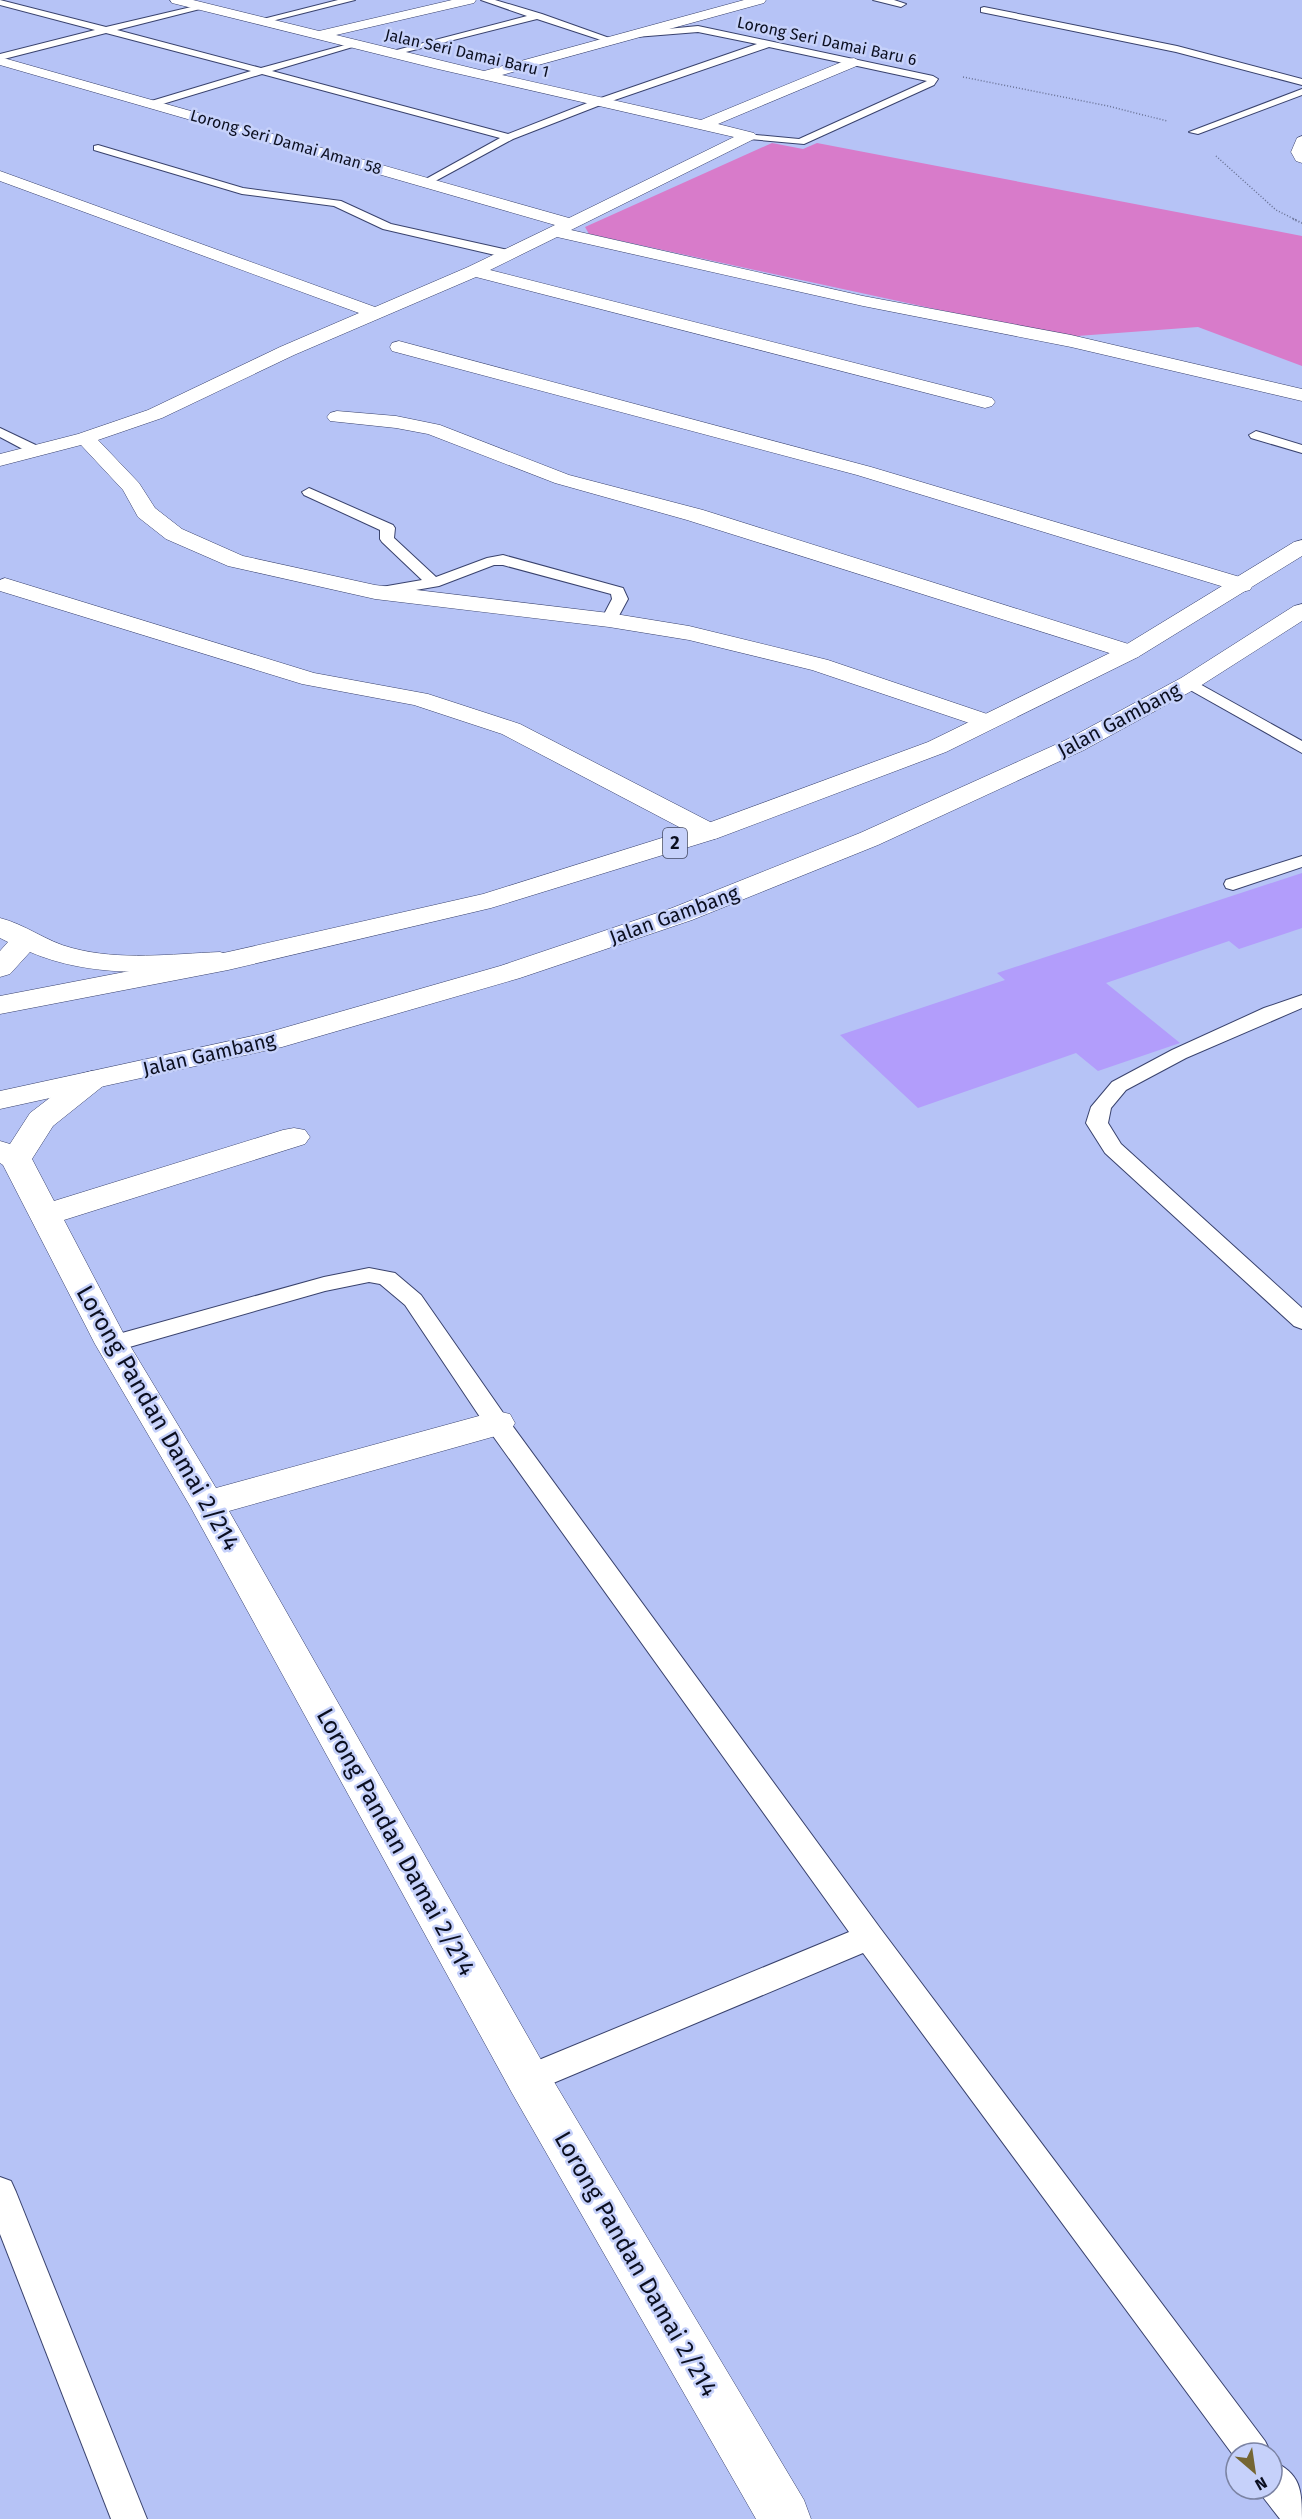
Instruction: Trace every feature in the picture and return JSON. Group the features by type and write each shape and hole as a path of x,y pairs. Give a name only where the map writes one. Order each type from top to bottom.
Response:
{"main road":[{"name":"Jalan Seri Damai Baru 1","path":"177,0 484,76 749,136"},
{"path":"201,6 228,0"},
{"path":"319,35 469,0"},
{"path":"484,76 755,0"},
{"name":"Lorong Seri Damai Aman 58","path":"0,59 428,182 563,228 863,301 1071,341 1302,395"},
{"path":"703,125 854,62"},
{"path":"0,460 85,438 155,414 287,351 474,271 749,136"},
{"path":"1302,141 1299,152 1302,158"},
{"path":"0,176 375,313"},
{"path":"474,271 985,402"},
{"path":"399,347 864,471 1242,585"},
{"path":"337,417 396,422 434,429 562,479 694,515 1130,652"},
{"path":"85,438 132,488 146,512 174,534 236,561 375,592 609,620 689,633 820,665 987,722"},
{"name":"2","path":"0,1005 228,961 492,900 709,832 936,747 1130,652 1302,547"},
{"path":"5,585 310,679 419,699 511,729 709,832"},
{"name":"Jalan Gambang","path":"0,1100 273,1041 510,972 682,914 869,839 1075,745 1189,683 1302,611"},
{"path":"1275,628 1302,618"},
{"path":"0,926 25,941 74,958 106,961 228,961"},
{"path":"0,968 25,941"},
{"name":"Lorong Pandan Damai 2/214","path":"92,1080 41,1120 8,1155 45,1215 112,1344 207,1504 528,2079 785,2519"},
{"path":"45,1215 294,1137"},
{"path":"207,1504 497,1424"}],"lane":[{"path":"260,21 350,0"},
{"path":"486,0 610,40"},
{"path":"878,0 901,4"},
{"path":"0,2 509,137"},
{"path":"0,59 201,6"},
{"path":"984,10 1177,50 1302,82"},
{"path":"390,53 539,16"},
{"name":"Lorong Seri Damai Baru 6","path":"626,36 698,29 933,79 930,83 800,142 749,136"},
{"path":"152,104 353,44"},
{"path":"428,182 509,137 599,102 770,44"},
{"path":"1194,132 1302,92"},
{"path":"98,148 242,191 337,203 387,227 508,254"},
{"path":"0,432 37,451"},
{"path":"1256,435 1302,449"},
{"path":"309,492 388,528 387,539 434,583"},
{"path":"375,592 434,583 492,561 503,560 618,591 620,599 609,620"},
{"path":"1189,683 1302,748"},
{"path":"1233,884 1302,861"},
{"path":"1302,1001 1271,1012 1179,1054 1119,1086 1101,1107 1096,1124 1113,1148 1302,1321"},
{"path":"112,1344 324,1284 369,1275 387,1278 413,1300 497,1424 869,1937 1244,2441"},
{"path":"528,2079 869,1937"},
{"path":"0,2192 129,2519"},
{"path":"1284,2495 1302,2519"}],"path":[{"path":"961,77 1108,106 1183,125 1194,132 1238,177 1276,210 1302,223"}],"shaded area":[{"path":"772,143 803,149 817,143 1302,236 1302,366 1198,327 1064,337 589,234 585,227"}],"building":[{"path":"1302,873 1302,928 1239,949 1229,941 1106,983 1180,1043 1098,1071 1076,1053 918,1108 840,1035 1005,980 997,973"}]}
